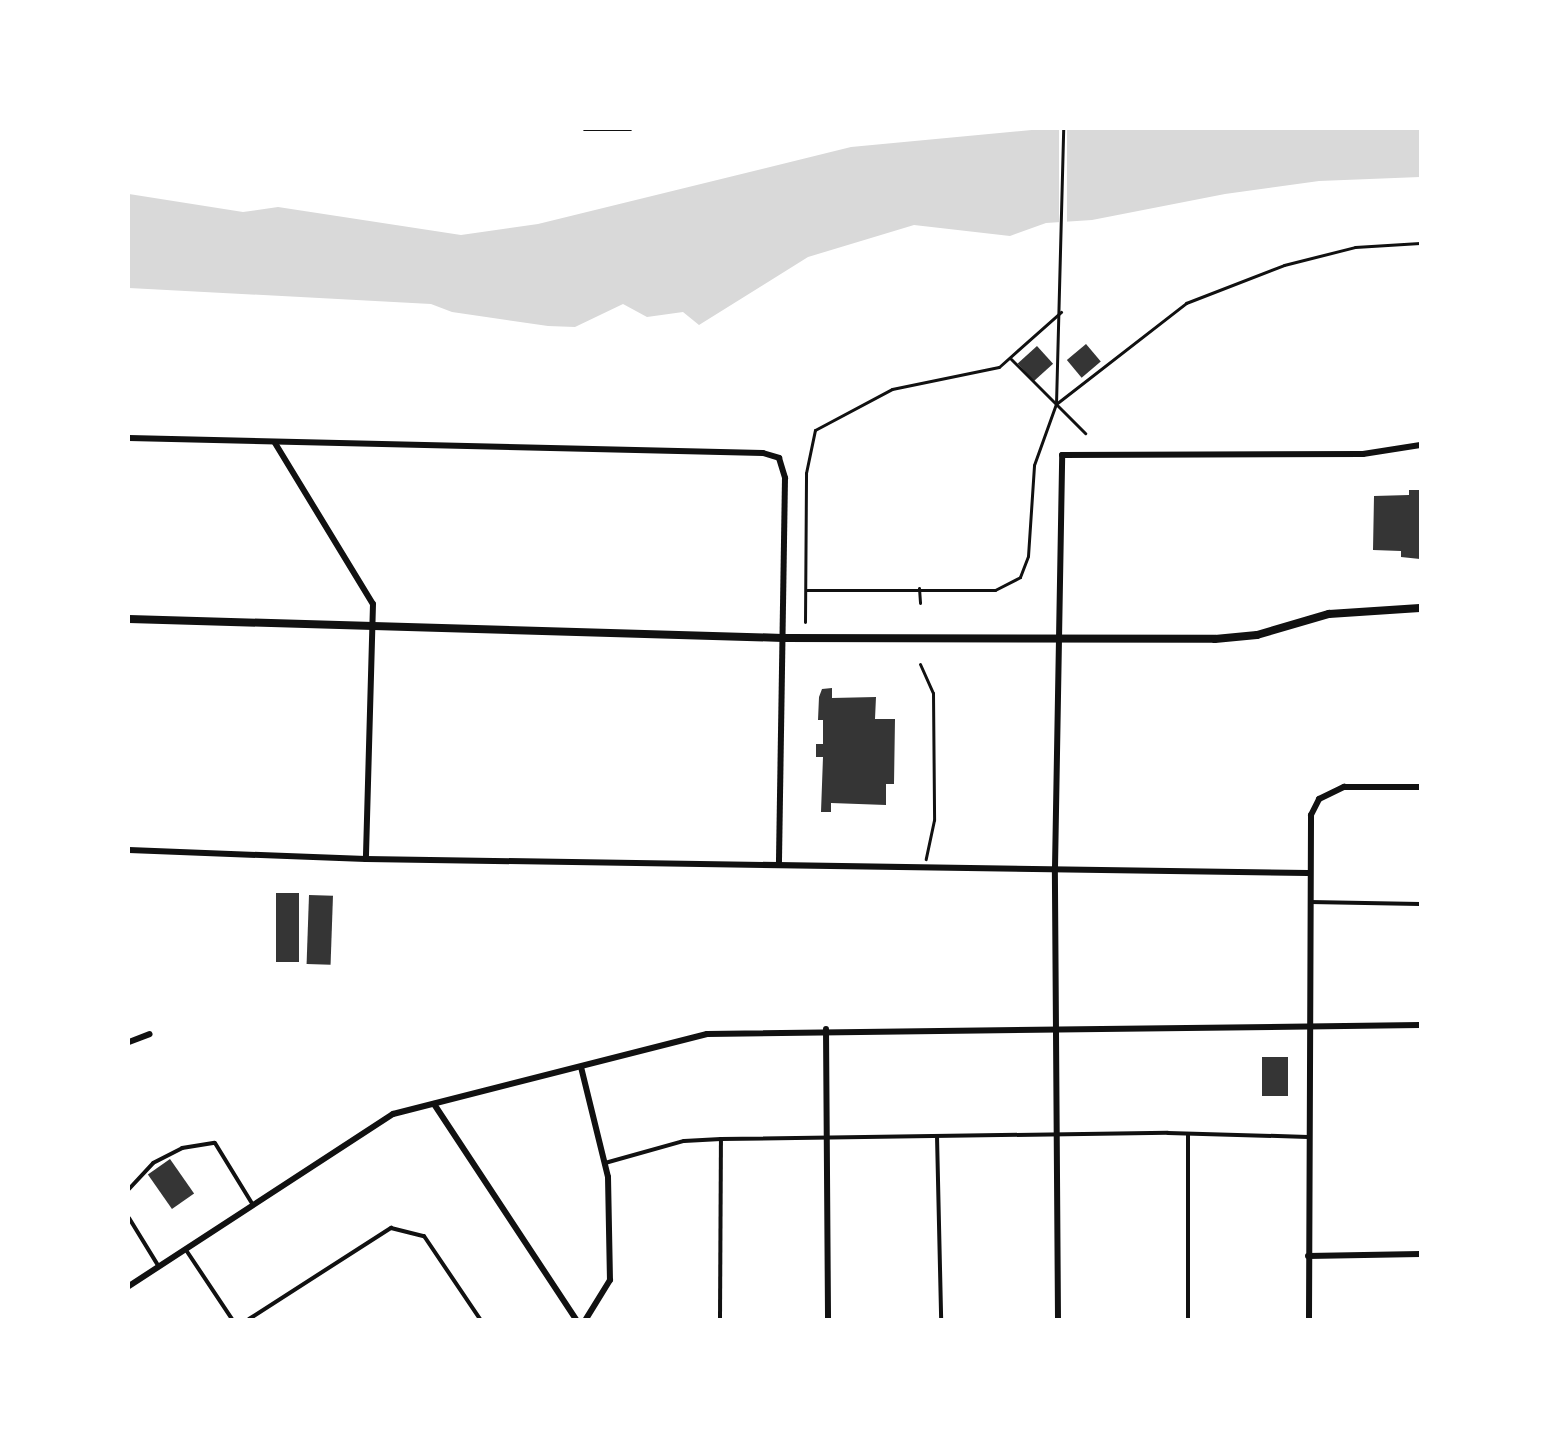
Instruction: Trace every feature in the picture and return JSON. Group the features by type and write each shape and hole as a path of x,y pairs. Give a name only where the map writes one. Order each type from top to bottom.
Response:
{"street":[{"path":"129,438 763,453 779,458 785,478 779,864"},
{"path":"275,443 373,604 366,859"},
{"path":"1058,1319 1055,868 1062,455 1363,454 1420,445"},
{"path":"129,619 783,638 1059,640 1257,635 1329,614 1420,608"},
{"path":"1309,1319 1308,873 1311,815 1319,799 1344,787 1420,787"},
{"path":"129,850 366,859 1308,873"},
{"path":"129,1286 393,1114 707,1034 826,1029 1057,1030 1420,1025"},
{"path":"826,1029 828,1319"},
{"path":"129,1042 150,1034"},
{"path":"581,1067 604,1163 610,1280 586,1319"},
{"path":"434,1104 576,1319"},
{"path":"1308,1256 1420,1254"}],"lane":[{"path":"1308,902 1420,904"},
{"path":"604,1163 684,1141 827,1134 1055,1138 1188,1134 1308,1137"},
{"path":"1188,1134 1188,1319"},
{"path":"937,1136 941,1319"},
{"path":"720,1319 721,1139"},
{"path":"129,1189 153,1163 182,1148 215,1143 253,1205"},
{"path":"129,1218 159,1267"},
{"path":"249,1319 391,1228 424,1236 480,1319"},
{"path":"185,1249 232,1319"}],"path":[{"path":"584,129 630,129"},
{"path":"807,590 919,588 995,590 1020,577 1028,556 1034,465 1056,404 1062,309 1063,129"},
{"path":"1056,404 1108,359 1186,303 1284,265 1355,247 1420,243"},
{"path":"805,622 806,473 810,441 822,423 892,389 981,374 1011,359 1062,309"},
{"path":"1011,359 1085,433"},
{"path":"795,473 806,473"},
{"path":"919,588 920,603"},
{"path":"920,664 933,693 934,820 926,866"}],"shaded area":[{"path":"1042,129 1420,129 1420,177 1319,181 1225,194 1092,220 1046,223 1010,236 914,225 808,257 699,325 683,312 647,317 623,304 575,327 548,326 452,312 431,304 129,288 129,194 243,212 278,207 461,235 538,224 851,147"}],"pier":[{"path":"1059,129 1067,129 1067,225 1059,225"}],"building":[{"path":"1086,344 1101,362 1082,378 1067,360"},
{"path":"1037,346 1053,364 1034,381 1018,363"},
{"path":"1409,490 1420,490 1420,559 1401,557 1401,551 1373,550 1374,496 1409,495"},
{"path":"832,688 832,698 876,697 875,719 895,719 894,784 886,784 886,805 831,803 831,812 821,812 823,757 816,757 816,744 823,744 823,720 818,720 819,697 822,689"},
{"path":"276,893 299,893 299,962 276,962"},
{"path":"309,895 333,896 331,965 307,964"},
{"path":"1262,1057 1288,1057 1288,1096 1262,1096"},
{"path":"170,1159 194,1193 172,1209 148,1174"}]}
